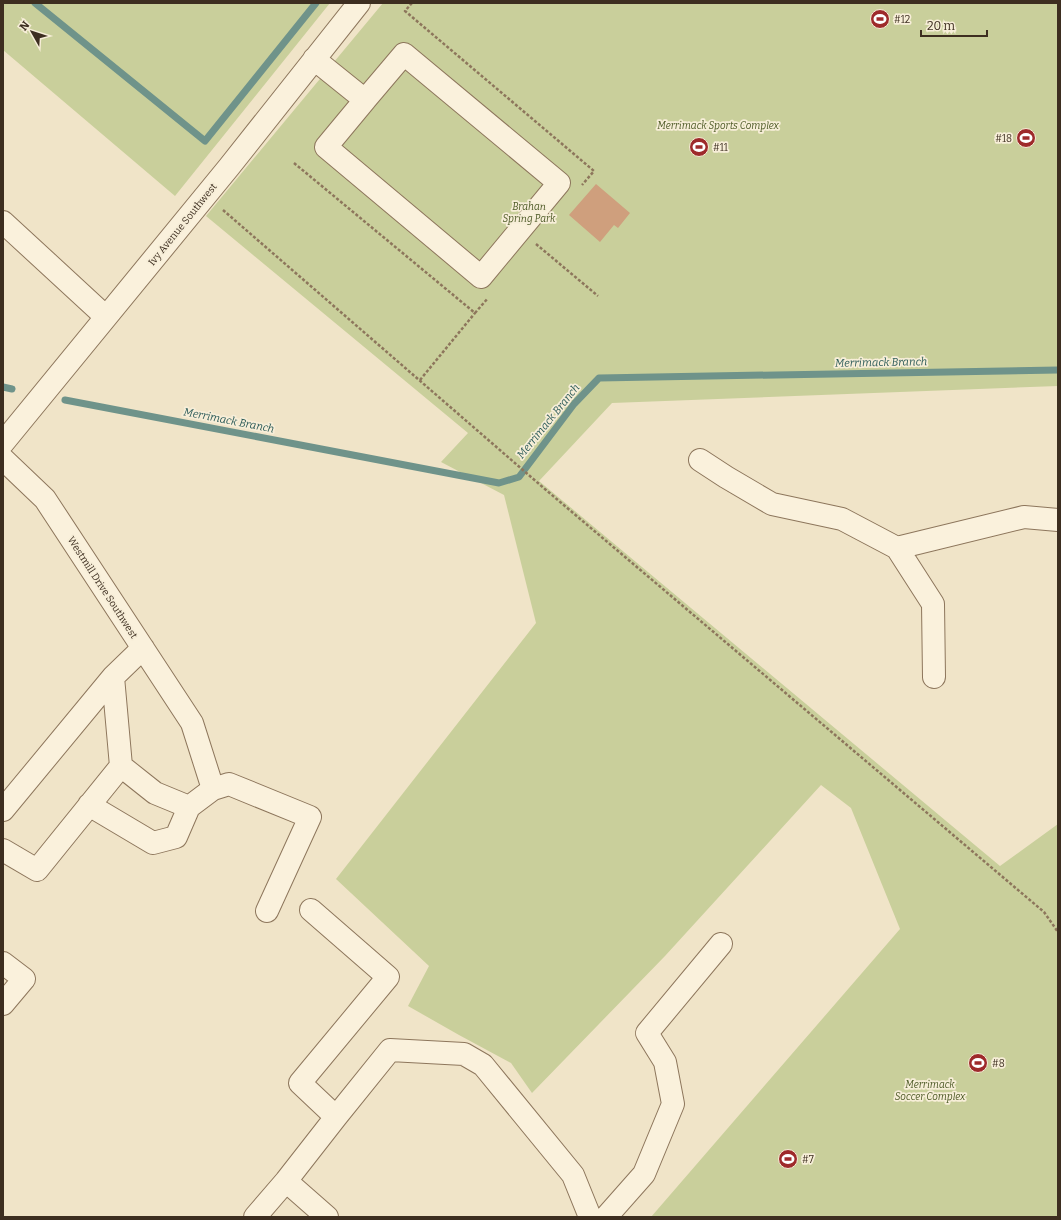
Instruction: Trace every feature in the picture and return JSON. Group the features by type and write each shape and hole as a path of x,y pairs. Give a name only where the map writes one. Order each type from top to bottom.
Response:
{"street":[{"name":"Ivy Avenue Southwest","path":"3,443 229,167 359,3"},
{"path":"404,54 559,184 481,277 326,147 365,100 404,54"},
{"path":"314,59 365,100"},
{"path":"3,222 106,317"},
{"name":"Westmill Drive Southwest","path":"3,459 45,499 192,723 213,789"},
{"path":"700,460 772,504 842,519 897,548 933,604 934,677"},
{"path":"897,548 1024,517 1058,520"},
{"path":"3,810 112,677 143,648"},
{"path":"3,850 37,870 121,766 112,677"},
{"path":"121,766 155,793 189,807"},
{"path":"89,806 153,843 176,837 189,807 213,789 229,784 310,817 267,910"},
{"path":"311,910 388,977 300,1083 336,1117"},
{"path":"606,1217 644,1174 674,1104 666,1062 647,1033 720,944"},
{"path":"3,963 24,979 3,1004"},
{"path":"255,1217 286,1181 390,1050 464,1054 483,1065 574,1175 590,1217"},
{"path":"286,1181 327,1217"}],"path":[{"path":"412,3 405,11 594,171 579,189"},
{"path":"294,163 475,313"},
{"path":"218,206 546,490 1044,912 1058,932"},
{"path":"534,242 598,296"},
{"path":"420,380 490,296"}],"green space":[{"path":"3,3 330,3 175,196 3,50"},
{"path":"383,3 1058,3 1058,386 612,403 539,481 1000,866 1058,824 1058,1217 651,1217 900,929 851,808 821,785 665,956 532,1093 511,1063 408,1006 429,966 336,879 536,623 504,495 441,462 468,433 206,216"}],"building":[{"path":"596,184 630,213 618,228 614,225 600,242 569,215"}],"waterway":[{"path":"35,3 205,141 316,3"},
{"name":"Merrimack Branch","path":"65,400 499,483 519,477 574,404 599,378 1058,370"},
{"name":"Merrimack Branch","path":"3,387 12,389"}],"place":[{"name":"#12","path":"880,19"},
{"name":"#18","path":"1026,138"},
{"name":"#11","path":"699,147"},
{"name":"#8","path":"978,1063"},
{"name":"#7","path":"788,1159"}],"park label":[{"name":"Merrimack Sports Complex","path":"718,125"},
{"name":"Brahan Spring Park","path":"529,212"},
{"name":"Merrimack Soccer Complex","path":"930,1090"}]}
